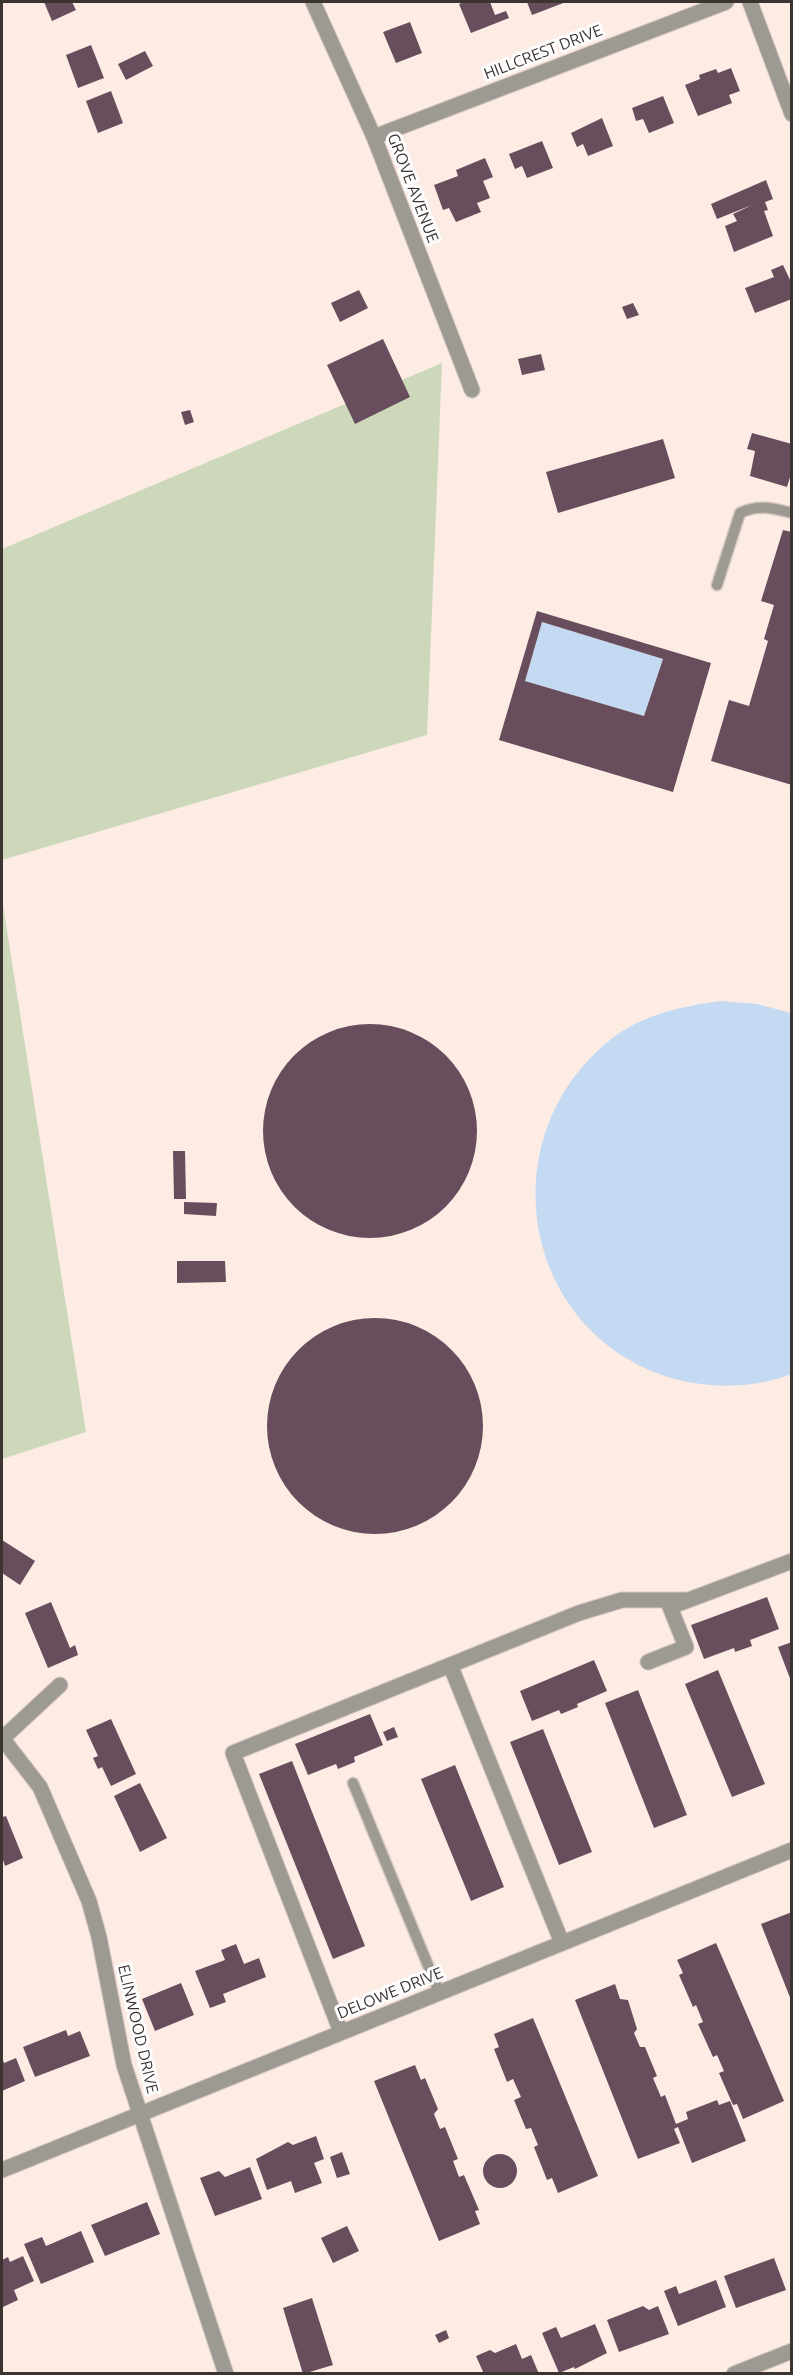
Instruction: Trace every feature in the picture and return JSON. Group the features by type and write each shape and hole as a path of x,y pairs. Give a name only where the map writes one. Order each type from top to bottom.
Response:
{"street":[{"name":"GROVE AVENUE","path":"313,2 374,137 472,390"},
{"name":"HILLCREST DRIVE","path":"374,137 726,2"},
{"path":"750,2 792,114"},
{"path":"648,1662 686,1647 670,1607 792,1561"},
{"path":"341,2032 233,1754 579,1613 622,1600 689,1600"},
{"path":"451,1666 562,1943"},
{"path":"2,1739 60,1685"},
{"name":"ELINWOOD DRIVE","path":"2,1739 40,1787 89,1901 99,1937 124,2065 226,2373"},
{"name":"DELOWE DRIVE","path":"2,2170 792,1850"},
{"path":"734,2373 792,2351"}],"lane":[{"path":"717,585 740,513 760,507 792,513"},
{"path":"353,1783 439,1992"}],"green space":[{"path":"442,363 427,735 2,860 2,549"},
{"path":"2,899 86,1432 2,1459"}],"water":[{"path":"542,622 663,659 644,716 525,681"},
{"path":"721,1001 757,1004 791,1013 792,1374 778,1379 734,1386 675,1379 622,1355 581,1319 553,1275 538,1225 537,1173 549,1122 576,1074 618,1034 630,1027 668,1012"}],"building":[{"path":"44,2 72,2 76,10 52,21"},
{"path":"490,2 495,15 506,11 509,18 471,33 459,4"},
{"path":"527,2 566,2 532,15"},
{"path":"410,22 422,53 396,63 383,32"},
{"path":"91,45 104,78 78,88 66,55"},
{"path":"145,51 153,66 126,80 118,64"},
{"path":"731,68 740,91 729,95 732,103 698,116 685,85 700,79 699,75 716,69 718,73"},
{"path":"111,91 123,123 98,133 86,101"},
{"path":"663,96 674,123 649,133 643,119 636,121 632,108"},
{"path":"602,118 613,146 588,156 583,144 577,147 571,133"},
{"path":"542,141 553,168 527,178 522,166 515,169 509,154"},
{"path":"485,158 493,177 483,181 490,198 477,203 481,212 456,222 449,208 443,210 434,185 458,176 456,170"},
{"path":"766,180 773,199 765,202 768,210 764,211 773,236 734,252 725,226 737,221 733,214 752,205 717,219 711,204"},
{"path":"783,265 792,284 792,299 755,313 745,288 774,277 771,270"},
{"path":"359,290 368,308 340,322 331,303"},
{"path":"633,303 639,315 627,319 622,307"},
{"path":"383,339 410,397 355,424 327,365"},
{"path":"541,354 545,370 522,375 518,359"},
{"path":"190,410 194,422 185,425 181,412"},
{"path":"752,433 792,444 792,471 787,487 750,476 755,451 747,449"},
{"path":"663,439 675,478 558,513 546,472"},
{"path":"783,530 792,532 792,785 711,761 729,700 749,706 768,641 764,639 774,605 761,601"},
{"path":"537,611 711,663 673,792 499,740","holes":["542,622 663,659 644,716 525,681"]},
{"path":"370,1024 391,1026 420,1037 438,1049 452,1063 464,1081 472,1100 477,1131 475,1152 464,1181 452,1199 438,1213 420,1225 401,1233 370,1238 349,1236 320,1225 302,1213 288,1199 276,1181 268,1162 263,1131 265,1110 276,1081 288,1063 302,1049 320,1037 339,1029"},
{"path":"173,1151 185,1151 186,1199 174,1199"},
{"path":"184,1202 217,1203 216,1216 184,1214"},
{"path":"177,1261 225,1261 226,1282 177,1283"},
{"path":"375,1318 396,1320 416,1326 435,1336 451,1350 465,1366 475,1385 481,1405 483,1426 481,1447 475,1467 465,1486 451,1502 435,1516 416,1526 396,1532 375,1534 354,1532 334,1526 315,1516 299,1502 285,1486 275,1467 269,1447 267,1426 269,1405 275,1385 285,1366 299,1350 315,1336 334,1326 354,1320"},
{"path":"2,1540 35,1561 20,1585 2,1573"},
{"path":"767,1597 779,1629 750,1640 752,1646 735,1652 734,1648 704,1659 691,1625"},
{"path":"51,1602 70,1648 75,1645 78,1655 48,1668 25,1613"},
{"path":"792,1642 792,1681 791,1681 778,1647"},
{"path":"594,1660 607,1691 561,1714 559,1710 532,1721 520,1691"},
{"path":"718,1670 765,1784 732,1797 685,1684"},
{"path":"638,1690 687,1815 654,1828 605,1703"},
{"path":"370,1714 383,1745 354,1757 355,1762 338,1769 336,1764 308,1775 295,1744"},
{"path":"111,1719 136,1774 111,1786 102,1767 98,1769 93,1758 98,1756 86,1730"},
{"path":"394,1727 398,1737 387,1741 383,1732"},
{"path":"543,1729 592,1852 559,1865 510,1742"},
{"path":"292,1761 365,1946 333,1959 259,1774"},
{"path":"455,1765 504,1887 471,1901 421,1779"},
{"path":"140,1783 167,1838 140,1852 114,1796"},
{"path":"6,1816 23,1858 5,1866 2,1857 2,1817"},
{"path":"792,1912 792,2000 791,2000 761,1924"},
{"path":"716,1943 784,2101 743,2119 737,2104 733,2105 719,2073 724,2071 717,2055 713,2057 698,2024 703,2022 696,2005 693,2007 679,1975 683,1973 677,1960"},
{"path":"236,1944 244,1964 259,1958 266,1977 223,1994 226,2002 210,2008 195,1971 225,1960 221,1950"},
{"path":"181,1983 194,2015 155,2031 142,1999"},
{"path":"615,1984 620,1999 628,2000 637,2029 634,2033 640,2047 645,2047 657,2076 653,2078 661,2097 665,2095 676,2124 688,2119 686,2112 717,2100 719,2105 730,2101 746,2141 692,2163 678,2127 674,2129 680,2143 638,2159 575,2000"},
{"path":"533,2018 598,2176 558,2193 552,2178 547,2180 534,2147 538,2145 531,2128 526,2129 514,2100 521,2097 513,2079 507,2082 494,2049 499,2047 494,2034"},
{"path":"66,2030 68,2036 80,2031 90,2056 35,2077 23,2047"},
{"path":"2,2058 4,2063 16,2058 25,2081 2,2091"},
{"path":"415,2065 421,2080 425,2078 438,2109 434,2114 440,2129 445,2127 458,2159 453,2161 459,2177 464,2175 479,2210 475,2211 480,2224 439,2241 374,2081"},
{"path":"316,2136 324,2159 314,2163 322,2183 295,2193 291,2181 267,2190 256,2159 288,2142 293,2145"},
{"path":"342,2152 350,2174 337,2178 330,2157"},
{"path":"500,2154 512,2159 517,2171 512,2183 500,2188 488,2183 483,2171 488,2159"},
{"path":"250,2167 262,2199 215,2216 200,2178 219,2171 225,2177"},
{"path":"147,2202 160,2234 105,2256 91,2225"},
{"path":"347,2226 359,2251 333,2263 321,2238"},
{"path":"81,2231 94,2262 41,2284 24,2244 42,2237 46,2246"},
{"path":"23,2256 34,2281 14,2290 18,2300 3,2307 2,2260 8,2257 10,2262"},
{"path":"774,2258 786,2290 736,2308 724,2276"},
{"path":"716,2280 726,2307 678,2326 664,2291 676,2286 679,2294"},
{"path":"312,2298 333,2365 303,2374 283,2308"},
{"path":"643,2306 649,2310 658,2306 669,2334 619,2352 607,2320"},
{"path":"595,2324 607,2353 575,2369 574,2367 559,2373 542,2333 556,2327 561,2338"},
{"path":"446,2330 449,2338 439,2343 435,2335"},
{"path":"516,2344 522,2359 531,2355 539,2374 484,2374 476,2356 490,2350 495,2353"}]}
